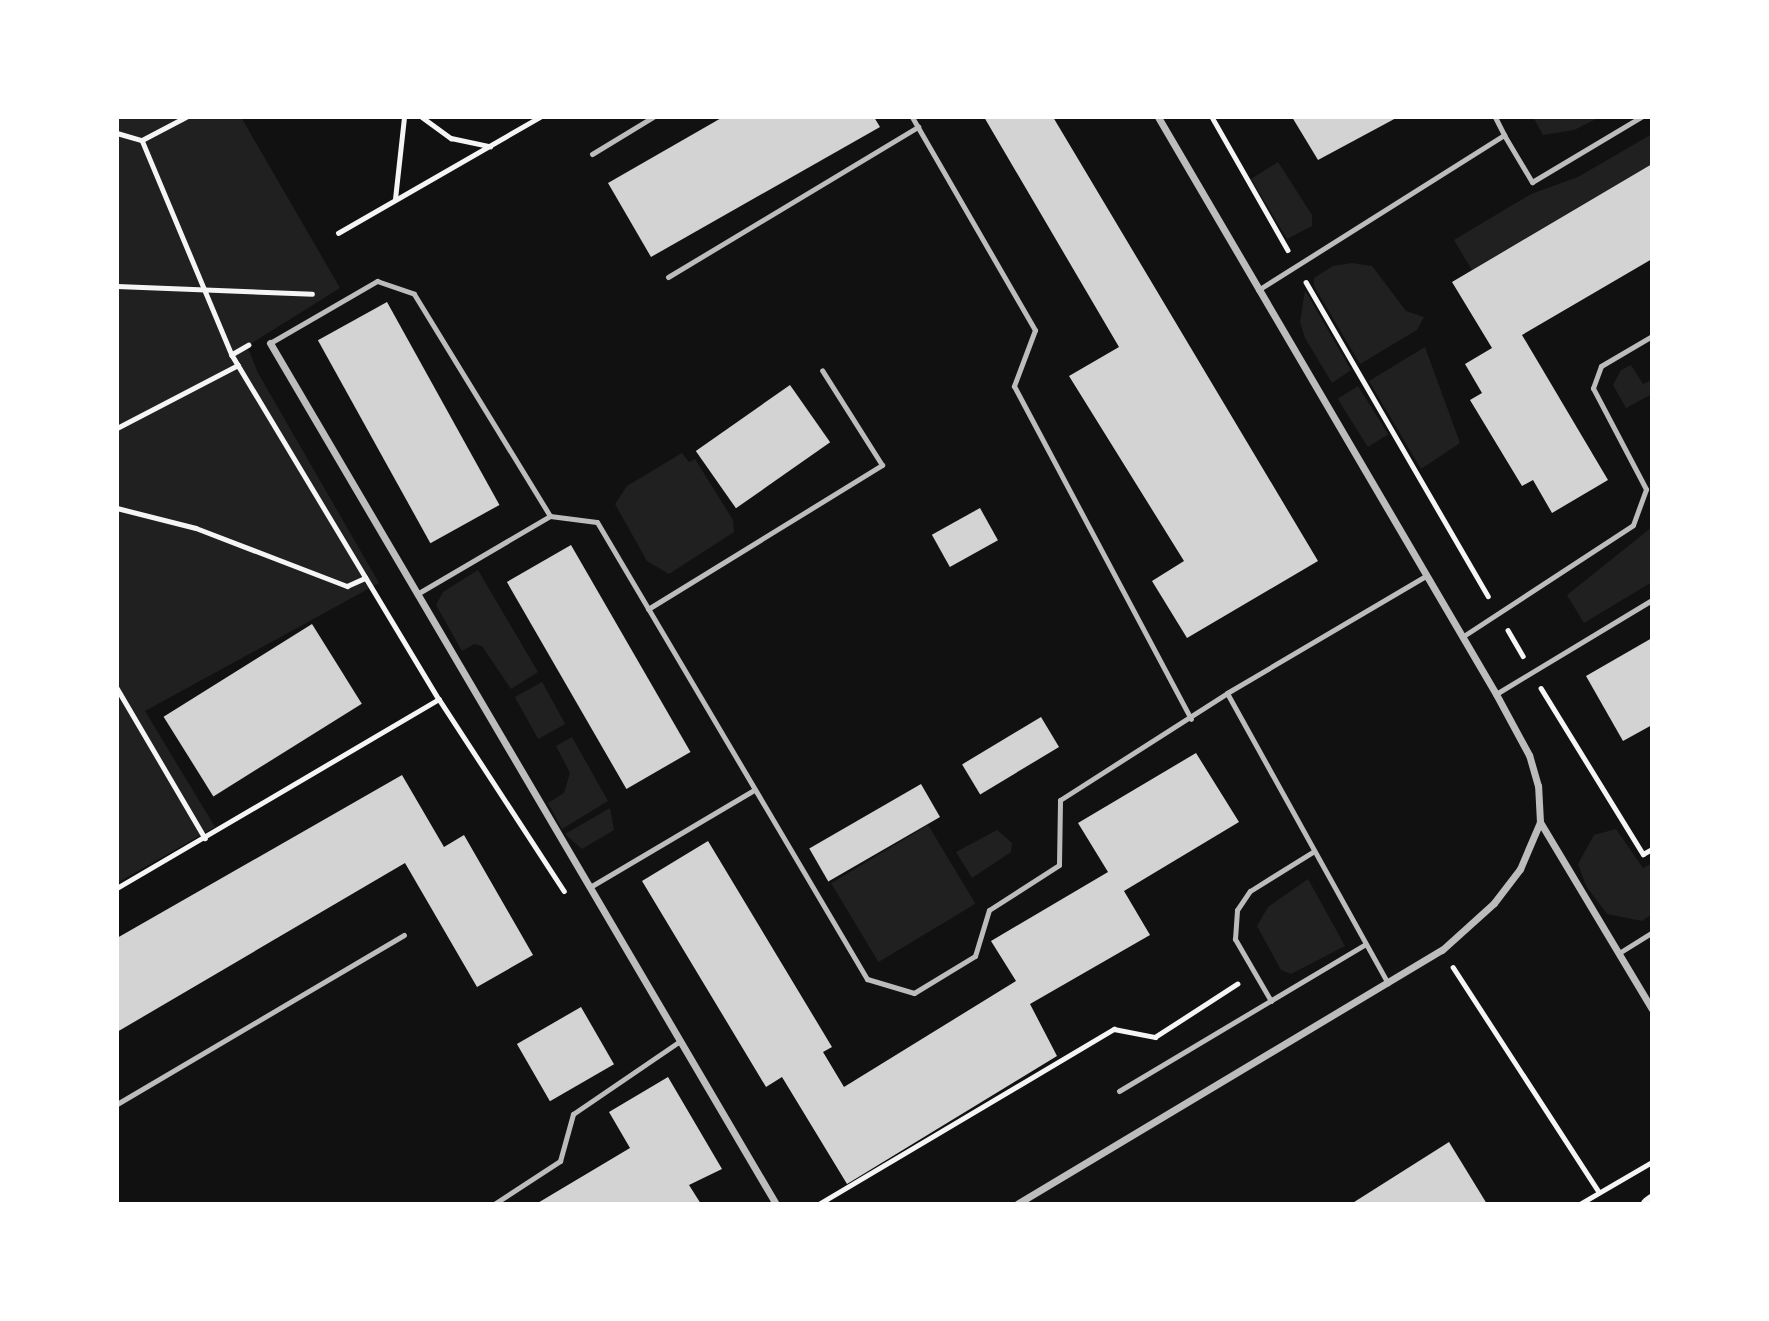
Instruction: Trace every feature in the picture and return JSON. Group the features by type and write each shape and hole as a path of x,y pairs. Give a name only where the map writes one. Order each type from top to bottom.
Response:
{"street":[{"path":"1017,1204 1442,950 1494,903 1520,869 1540,822 1538,786 1529,755 1496,694 1158,117"},
{"path":"270,343 776,1204"},
{"path":"1540,822 1652,1009"}],"lane":[{"path":"593,154 653,117"},
{"path":"912,117 1035,330 1014,386 1191,719"},
{"path":"1494,117 1532,182 1641,117"},
{"path":"668,277 918,127"},
{"path":"1258,290 1504,135"},
{"path":"270,343 377,281 414,294 551,516"},
{"path":"1462,637 1633,525 1646,489 1593,387 1601,366 1652,336"},
{"path":"648,609 882,466 822,370"},
{"path":"417,594 551,516 597,522 867,979 914,993 975,956 989,910 1059,865 1060,800 1191,719 1227,693 1427,575"},
{"path":"1496,694 1652,600"},
{"path":"1227,693 1388,983"},
{"path":"590,887 754,790"},
{"path":"1271,1001 1235,939 1237,910 1250,891 1314,850"},
{"path":"1619,953 1652,932"},
{"path":"117,1104 404,935"},
{"path":"1119,1091 1366,944"},
{"path":"494,1204 560,1161 573,1114 680,1041"}],"path":[{"path":"117,133 142,140 186,117"},
{"path":"395,200 404,117"},
{"path":"422,117 451,138 490,146"},
{"path":"338,233 540,117"},
{"path":"1212,117 1532,672 1643,854 1652,849"},
{"path":"142,140 232,355"},
{"path":"117,286 324,294"},
{"path":"117,428 238,365"},
{"path":"117,508 196,528 347,586 365,578"},
{"path":"117,688 205,838"},
{"path":"117,888 439,699"},
{"path":"1442,950 1599,1192"},
{"path":"820,1204 1114,1029 1155,1037 1254,971"},
{"path":"1580,1204 1652,1162"}],"shaded area":[{"path":"117,117 241,117 340,288 247,346 258,373 379,583 145,711 215,827 117,883"},
{"path":"1533,117 1600,117 1574,130 1543,135"},
{"path":"1652,134 1652,164 1472,270 1454,240 1531,194 1578,177"},
{"path":"1278,162 1312,215 1312,226 1287,239 1251,179"},
{"path":"1352,263 1372,266 1406,311 1424,317 1417,330 1360,364 1314,286 1314,278 1333,266"},
{"path":"1305,290 1351,370 1332,383 1305,338 1300,322"},
{"path":"1425,347 1460,443 1421,469 1369,381"},
{"path":"1631,365 1643,384 1652,380 1652,394 1626,408 1613,385 1621,370"},
{"path":"1358,386 1388,434 1368,447 1338,399"},
{"path":"682,453 689,462 695,459 733,520 734,532 669,574 647,561 615,504 627,486"},
{"path":"1652,527 1652,582 1584,623 1567,595"},
{"path":"478,570 538,672 511,689 482,646 474,644 462,651 436,605 443,592"},
{"path":"542,682 565,724 538,739 515,697"},
{"path":"572,737 608,801 562,829 548,803 564,793 570,773 556,746"},
{"path":"610,808 614,830 582,849 565,834"},
{"path":"928,825 975,904 879,962 831,883"},
{"path":"1616,829 1643,868 1652,863 1652,914 1642,921 1607,914 1586,886 1578,864 1594,835"},
{"path":"997,830 1012,843 1011,852 972,878 956,852"},
{"path":"1308,879 1345,946 1291,974 1281,970 1257,926 1268,907"}],"building":[{"path":"723,117 874,117 880,127 651,257 608,183"},
{"path":"984,117 1053,117 1318,561 1187,638 1152,581 1184,561 1069,376 1119,347"},
{"path":"1292,117 1398,117 1318,160"},
{"path":"1652,164 1652,259 1522,335 1608,480 1552,513 1533,480 1522,486 1470,400 1482,393 1465,364 1492,348 1452,282"},
{"path":"387,302 499,505 430,543 318,340"},
{"path":"790,385 830,442 736,508 696,451"},
{"path":"980,508 998,540 950,567 932,535"},
{"path":"571,545 690,752 626,789 507,582"},
{"path":"312,624 362,704 213,796 164,717"},
{"path":"1652,638 1652,725 1623,741 1586,676"},
{"path":"1041,717 1059,747 980,794 962,764"},
{"path":"1196,753 1239,822 1124,891 1150,935 1030,1004 1057,1056 847,1184 782,1077 766,1087 642,881 708,841 832,1047 823,1052 844,1087 1016,981 991,941 1108,872 1078,823"},
{"path":"402,775 444,847 464,835 533,955 477,987 405,863 117,1032 117,938"},
{"path":"921,784 940,817 828,881 809,848"},
{"path":"581,1007 614,1064 550,1101 517,1044"},
{"path":"668,1077 722,1169 689,1185 701,1204 536,1204 630,1148 609,1112"},
{"path":"1449,1142 1487,1204 1351,1204"}]}
